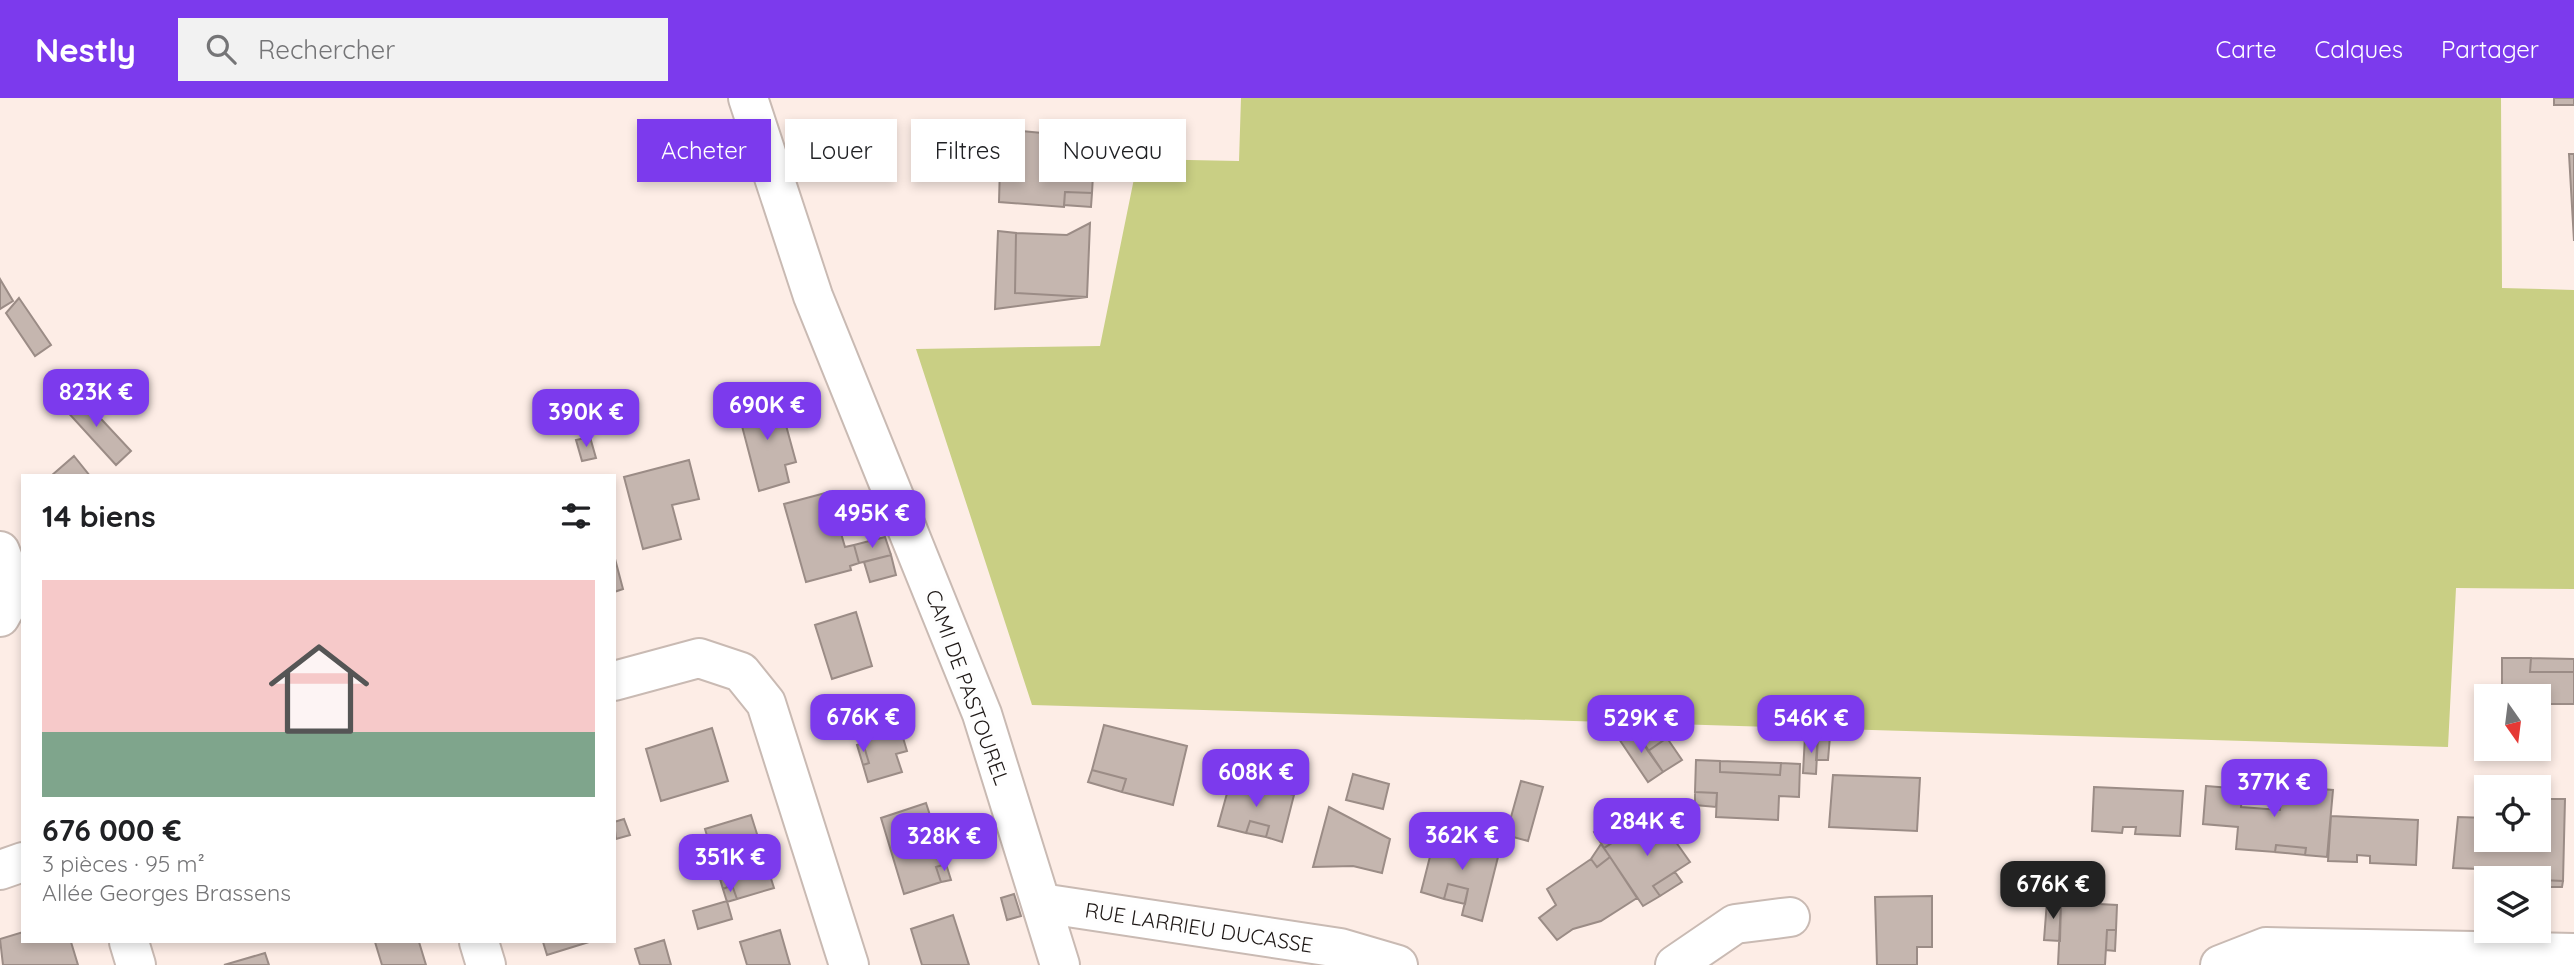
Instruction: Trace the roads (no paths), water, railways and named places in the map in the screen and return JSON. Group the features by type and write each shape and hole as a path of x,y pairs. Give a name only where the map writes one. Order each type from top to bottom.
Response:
{"street":[{"name":"CAMI DE PASTOUREL","path":"748,98 813,296 982,714 1060,965"},
{"path":"0,551 15,590 0,618"},
{"path":"616,680 699,658 741,672 766,704 849,965"},
{"path":"0,870 21,863"},
{"name":"RUE LARRIEU DUCASSE","path":"1041,903 1340,948 1398,965"},
{"path":"1675,965 1735,924 1790,917"},
{"path":"129,943 136,965"},
{"path":"479,943 486,965"},
{"path":"2220,965 2266,947 2463,957 2574,953"}]}
